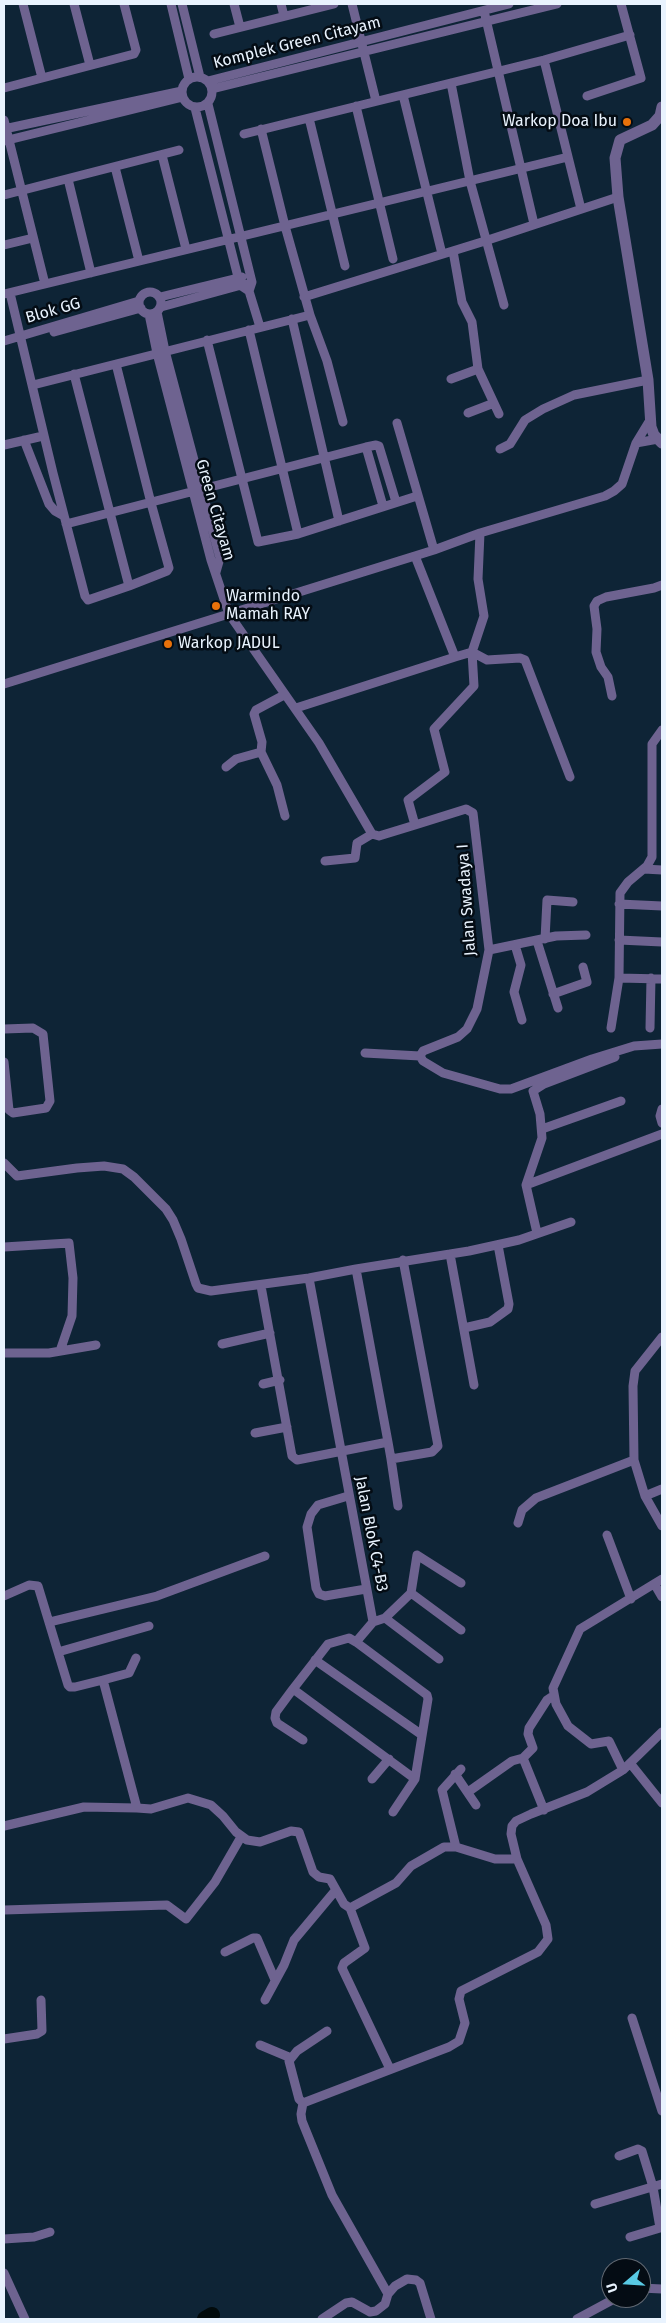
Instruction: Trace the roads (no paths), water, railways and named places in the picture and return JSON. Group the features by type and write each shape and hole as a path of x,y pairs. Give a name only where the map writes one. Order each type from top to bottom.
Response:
{"street":[{"path":"23,4 42,78"},
{"path":"74,4 90,65"},
{"path":"4,88 136,52 124,4"},
{"path":"171,4 189,80 182,94 185,102 195,108 202,107 208,104 212,97 182,4"},
{"path":"234,4 240,28"},
{"path":"281,4 284,16"},
{"path":"214,34 330,4"},
{"path":"352,4 376,101"},
{"name":"Komplek Green Citayam","path":"207,82 362,47 483,7 509,4"},
{"path":"362,47 557,4"},
{"path":"587,96 640,80 622,4"},
{"path":"483,7 534,224"},
{"path":"244,134 544,60 630,35"},
{"path":"544,60 581,209"},
{"path":"189,80 207,82"},
{"path":"451,83 470,181 485,242 504,305"},
{"path":"45,284 22,191 6,141 4,126 182,94"},
{"path":"6,141 182,94"},
{"path":"403,95 442,254"},
{"path":"208,104 242,236 251,278 249,291"},
{"path":"356,106 393,259"},
{"path":"195,108 240,281 249,291 260,327"},
{"path":"660,441 652,432 650,420 648,380 615,171 616,148 620,140 647,128 661,114"},
{"path":"309,118 345,266"},
{"path":"261,129 284,226 304,297 327,362 343,422"},
{"path":"4,195 179,150"},
{"path":"162,155 186,249"},
{"path":"116,364 150,503 169,568 167,571 129,586 90,599 86,598 43,436 33,385 7,294 568,157"},
{"path":"115,167 139,261"},
{"path":"68,179 91,273"},
{"path":"304,297 485,242 618,197"},
{"path":"4,246 33,238"},
{"path":"453,251 462,302 471,319 478,368 499,414"},
{"path":"140,305 157,307 251,278"},
{"name":"Blok GG","path":"4,341 140,305 144,294 153,292 157,307"},
{"name":"Green Citayam","path":"157,307 161,352 198,490 220,558 216,572 229,614"},
{"path":"33,385 310,315"},
{"path":"292,319 339,521"},
{"path":"248,330 298,534"},
{"path":"208,340 241,480 258,542 298,534 417,496"},
{"path":"451,379 478,368"},
{"path":"74,374 129,586"},
{"path":"500,449 510,444 525,420 543,409 574,395 648,380"},
{"path":"468,413 494,403"},
{"path":"4,684 614,492 622,484 636,443 650,420"},
{"path":"397,423 434,550"},
{"path":"4,445 43,436"},
{"path":"24,440 49,504 65,520"},
{"path":"636,443 660,441"},
{"path":"65,520 110,513 376,444 379,446 396,502"},
{"path":"366,447 383,506"},
{"path":"229,614 284,695 296,708 372,834 378,836 416,825 408,800 446,772 434,729 435,726 474,686 484,616 478,579 480,533"},
{"path":"415,556 455,657"},
{"path":"612,696 608,677 601,666 596,652 597,629 594,606 597,601 606,597 643,591 662,585"},
{"path":"296,708 455,657 477,655 495,661 520,658 528,664 570,777"},
{"path":"284,695 256,710 254,714 262,742 261,752 277,785 285,816"},
{"path":"612,1028 619,978 619,904 623,887 644,869 649,863 652,853 652,744 662,730"},
{"path":"226,767 236,759 261,752"},
{"name":"Jalan Swadaya I","path":"416,825 466,809 473,812 489,950 477,1009 467,1029 458,1037 426,1049 420,1056"},
{"path":"325,862 355,858 357,843 372,834"},
{"path":"644,869 662,870"},
{"path":"558,1008 541,940 547,900 573,902"},
{"path":"619,904 662,906"},
{"path":"489,950 572,935 586,935"},
{"path":"619,940 662,942"},
{"path":"515,945 521,965 514,992 522,1020"},
{"path":"553,994 587,982 583,967"},
{"path":"619,978 662,979"},
{"path":"650,1028 651,978"},
{"path":"4,1029 33,1028 43,1034 50,1101 46,1108 13,1113 9,1110 4,1062"},
{"path":"365,1053 420,1056 423,1061 443,1073 500,1089 511,1089 592,1059 634,1046 662,1044"},
{"path":"534,1235 526,1185 538,1151 542,1129 540,1114 533,1095 536,1088 611,1059 634,1046"},
{"path":"542,1129 621,1101"},
{"path":"662,1109 660,1116 662,1123"},
{"path":"526,1185 662,1134"},
{"path":"4,1164 17,1176 104,1166 123,1169 134,1176 174,1220 198,1288 211,1292 261,1286 356,1268 498,1245 519,1240 571,1222"},
{"path":"4,1247 69,1243 73,1278 72,1316 60,1351"},
{"path":"464,1328 490,1322 508,1309 509,1304 498,1245"},
{"path":"450,1254 474,1385"},
{"path":"392,1459 432,1452 438,1446 403,1260"},
{"path":"356,1268 392,1459 398,1506"},
{"name":"Jalan Blok C4-B3","path":"309,1278 342,1451 348,1496 373,1622"},
{"path":"261,1286 294,1459 388,1442"},
{"path":"222,1344 270,1333"},
{"path":"662,1338 635,1371 634,1376 634,1460 645,1496 662,1526"},
{"path":"4,1353 60,1351 96,1344"},
{"path":"263,1384 280,1380"},
{"path":"255,1433 287,1428"},
{"path":"518,1523 522,1510 536,1498 634,1460"},
{"path":"645,1496 662,1489"},
{"path":"348,1496 318,1505 311,1514 307,1527 316,1588 319,1594 326,1596 366,1589"},
{"path":"606,1535 631,1599"},
{"path":"356,1642 373,1622 385,1618 411,1593 416,1556 419,1554 460,1583"},
{"path":"49,1622 157,1596 265,1556"},
{"path":"623,1770 611,1742 591,1744 572,1730 564,1720 553,1696 554,1683 580,1629 658,1582 662,1597"},
{"path":"4,1596 34,1584 40,1591 70,1687 129,1673 136,1658"},
{"path":"411,1593 460,1630"},
{"path":"385,1618 439,1659"},
{"path":"58,1652 148,1626"},
{"path":"303,1740 277,1723 275,1718 276,1712 328,1644 349,1638 426,1695 428,1705 415,1779 393,1812"},
{"path":"315,1660 422,1735"},
{"path":"103,1680 137,1808"},
{"path":"293,1689 415,1779"},
{"path":"468,1792 512,1761 523,1758 533,1748 528,1734 530,1728 547,1700 553,1696"},
{"path":"303,2103 449,2047 459,2041 465,2023 460,1999 461,1991 538,1952 546,1944 549,1935 517,1858 511,1834 512,1826 516,1821 587,1792 623,1770 662,1732"},
{"path":"523,1758 544,1810"},
{"path":"372,1779 389,1759"},
{"path":"630,1763 662,1802"},
{"path":"456,1847 442,1790 458,1771 476,1805"},
{"path":"4,1826 84,1806 151,1809 183,1798 204,1802 216,1809 242,1837 260,1842 291,1831 299,1832 313,1872 318,1877 330,1879 344,1904 350,1908 364,1948 344,1963 342,1968 390,2069"},
{"path":"4,1910 167,1905 186,1919 215,1882 242,1837"},
{"path":"350,1908 396,1883 411,1866 439,1850 456,1847 495,1859 517,1858"},
{"path":"265,2000 294,1940 336,1890"},
{"path":"224,1952 256,1938 275,1980"},
{"path":"4,2039 37,2034 42,2031 41,2000"},
{"path":"632,2018 662,2111"},
{"path":"327,2031 297,2051 289,2061 290,2070 303,2103 302,2121 332,2195 388,2294"},
{"path":"260,2045 291,2058"},
{"path":"619,2156 641,2150 653,2187 661,2233 630,2237"},
{"path":"595,2204 662,2184"},
{"path":"4,2239 34,2237 50,2232"},
{"path":"4,2273 25,2319"},
{"path":"322,2319 346,2303 352,2302 370,2312 376,2311 385,2304 388,2294 395,2286 407,2279 416,2280 424,2290 431,2319"},
{"path":"578,2319 601,2306"}],"waterway":[{"path":"205,2319 212,2315"}],"place":[{"name":"Warkop Doa Ibu","path":"627,122"},
{"name":"Warmindo Mamah RAY","path":"216,606"},
{"name":"Warkop JADUL","path":"168,644"}]}
